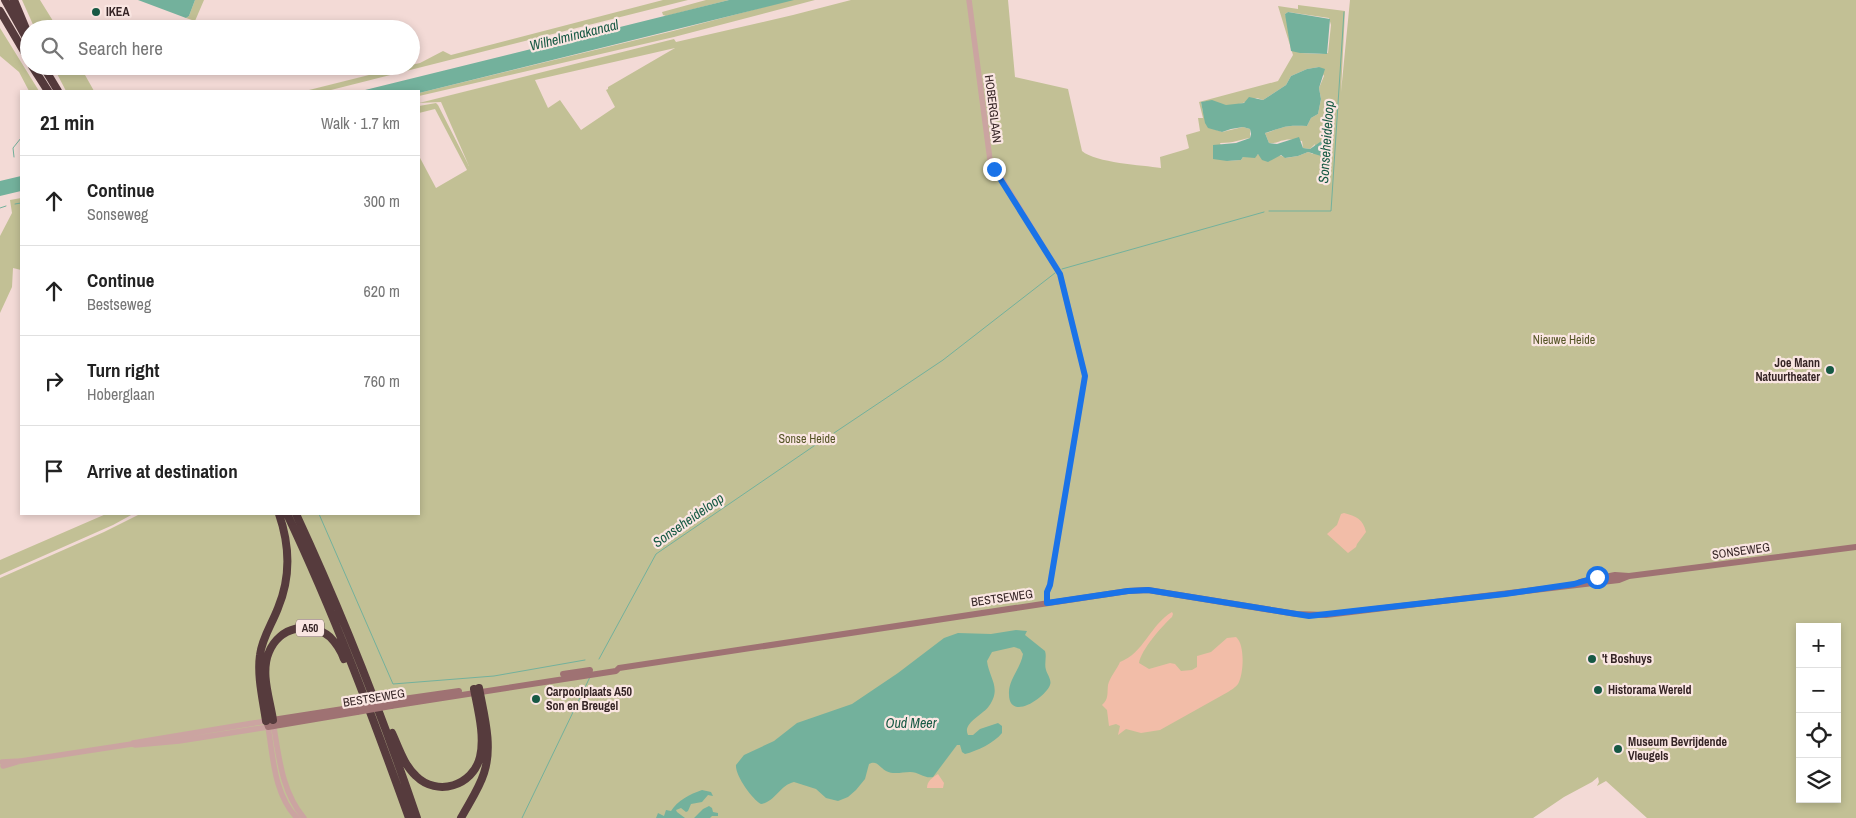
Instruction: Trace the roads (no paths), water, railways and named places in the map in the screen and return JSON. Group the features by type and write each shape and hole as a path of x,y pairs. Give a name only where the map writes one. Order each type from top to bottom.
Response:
{"highway":[{"path":"5,0 20,27"},
{"path":"14,0 22,20"},
{"path":"0,11 20,45"},
{"path":"38,75 47,90"},
{"path":"48,75 57,90"},
{"path":"270,723 260,677 260,653 283,595 288,559 285,532 279,515"},
{"name":"A50","path":"287,515 330,611 371,712 408,818"},
{"name":"A50","path":"296,515 338,607 377,705 417,818"},
{"name":"A50","path":"270,723 266,685 266,662 269,652 280,636 300,628 314,629 331,638 341,651 361,698 371,712"},
{"path":"462,818 481,781 487,764 487,739 477,690"},
{"name":"A50","path":"377,705 405,760 415,775 430,785 438,787 451,786 470,776 480,760 481,739 477,690"}],"main road":[{"name":"SONSEWEG","path":"1420,604 1619,580 1629,576 1856,547"},
{"name":"BESTSEWEG","path":"270,723 583,671 619,668 1128,591 1148,590 1309,616 1420,604"},
{"name":"BESTSEWEG","path":"477,690 490,690 619,668"}],"street":[{"name":"HOBERGLAAN","path":"969,0 990,160 1060,274 1085,376 1050,585 1047,592 1047,603"},
{"name":"BESTSEWEG","path":"1,765 132,744 154,738 270,723"},
{"path":"270,723 279,785 288,806 297,818"},
{"path":"270,723 284,784 293,804 304,818"}],"water":[{"path":"138,0 195,0 189,16 186,18"},
{"path":"729,0 794,0 420,93 420,90 365,90"},
{"path":"1288,12 1330,19 1327,54 1291,51 1285,14"},
{"path":"1319,67 1325,69 1319,88 1321,99 1318,114 1311,118 1307,126 1288,126 1265,133 1269,143 1277,144 1299,137 1303,148 1310,149 1323,140 1326,144 1326,152 1321,156 1308,152 1285,158 1281,155 1268,162 1262,160 1258,154 1255,158 1243,157 1241,160 1213,159 1213,145 1236,143 1250,138 1250,129 1243,127 1222,132 1208,128 1205,123 1201,102 1212,100 1226,105 1244,103 1249,97 1263,100 1286,85 1291,76 1307,69"},
{"path":"20,176 20,191 0,196 0,181"},
{"name":"Oud Meer","path":"1016,630 1027,631 1025,635 1045,651 1045,667 1050,679 1050,685 1035,701 1021,707 1015,706 1011,702 1009,689 1023,654 1020,649 1014,647 992,652 987,661 995,688 993,700 970,723 967,731 968,735 973,735 980,729 998,723 1002,726 1002,733 985,746 965,754 962,752 960,745 957,745 933,777 913,772 889,772 876,763 872,763 869,764 865,779 856,790 848,797 838,801 826,798 816,789 794,782 785,786 766,803 761,804 753,797 738,775 736,765 744,755 774,741 797,723 852,704 898,673 944,638 958,633 991,634"},
{"path":"702,790 711,792 713,796 708,795 702,802 691,804 686,812 681,808 676,810 685,818 656,818 658,813 664,816 666,810 671,811 684,798"},
{"path":"709,806 713,812 718,813 718,816 694,818 703,809"}],"waterway":[{"name":"Sonseheideloop","path":"1269,211 1331,211 1344,12"},
{"path":"14,157 13,148 20,139"},
{"path":"15,204 20,203"},
{"path":"0,208 6,206"},
{"name":"Sonseheideloop","path":"1062,269 1264,212"},
{"name":"Sonseheideloop","path":"834,433 943,360 1055,273"},
{"name":"Sonseheideloop","path":"599,659 656,554 830,435"},
{"path":"319,515 393,684 494,676 585,660"},
{"name":"Sonseheideloop","path":"522,818 590,677"}],"place":[{"name":"IKEA","path":"96,12"},
{"name":"Joe Mann Natuurtheater","path":"1830,370"},
{"name":"'t Boshuys","path":"1592,659"},
{"name":"Historama Wereld","path":"1598,690"},
{"name":"Carpoolplaats A50 Son en Breugel","path":"536,699"},
{"name":"Museum Bevrijdende Vleugels","path":"1618,749"}],"water label":[{"name":"Wilhelminakanaal","path":"574,35"}],"park label":[{"name":"Nieuwe Heide","path":"1564,340"},
{"name":"Sonse Heide","path":"807,439"}]}
